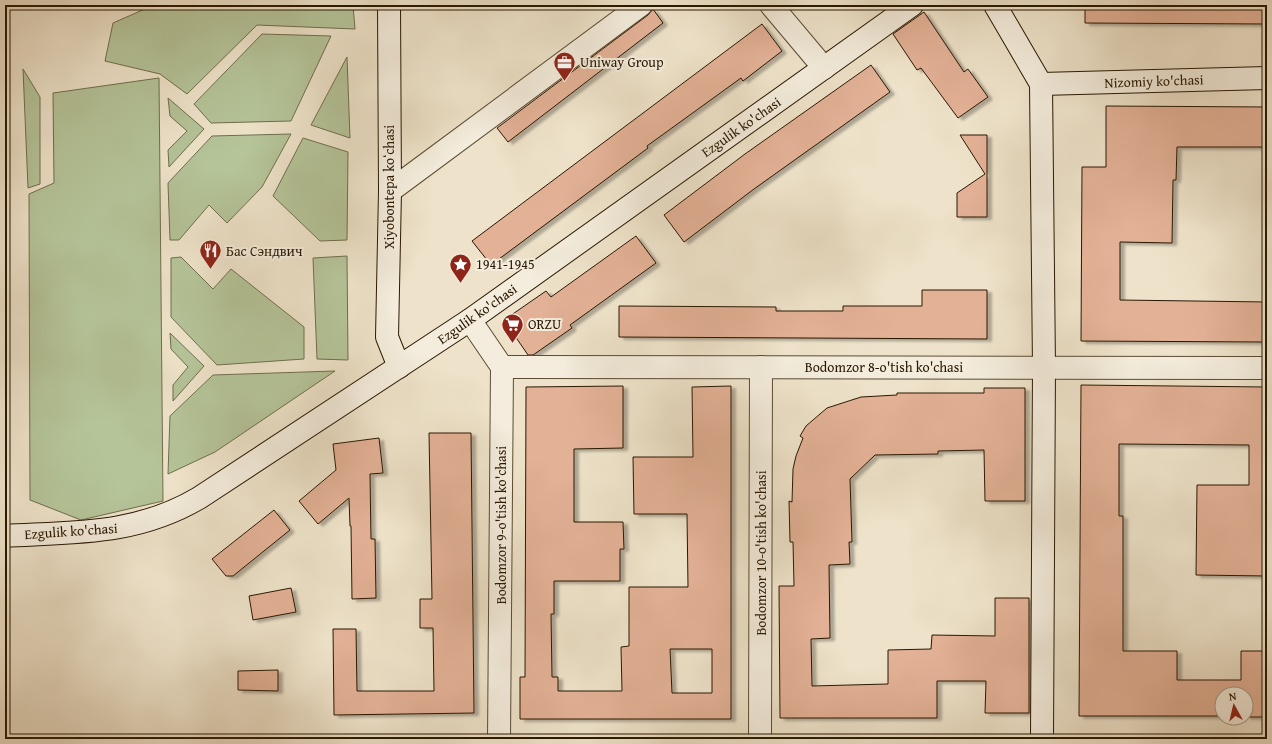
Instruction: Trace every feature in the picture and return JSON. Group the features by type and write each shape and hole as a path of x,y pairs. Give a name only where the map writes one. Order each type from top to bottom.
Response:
{"street":[{"name":"Xiyobontepa koʻchasi","path":"389,5 390,191 387,337 399,367"},
{"path":"390,191 641,5"},
{"path":"771,5 824,68"},
{"name":"Ezgulik ko'chasi","path":"5,536 105,531 132,526 179,510 470,320 912,5"},
{"path":"995,5 1041,84 1044,367 1042,739"},
{"name":"Nizomiy ko'chasi","path":"1041,84 1267,78"},
{"path":"470,320 502,367"},
{"name":"Bodomzor 8-o'tish ko'chasi","path":"502,367 1267,368"},
{"name":"Bodomzor 9-o'tish ko'chasi","path":"499,739 502,367"},
{"name":"Bodomzor 10-o'tish ko'chasi","path":"760,739 761,367"}],"green space":[{"path":"154,5 353,5 355,29 257,25 187,94 160,74 105,61 113,23"},
{"path":"262,34 331,36 291,121 211,123 194,104"},
{"path":"347,57 350,138 311,125"},
{"path":"23,69 40,97 40,184 28,188"},
{"path":"159,78 163,501 81,520 30,500 29,194 54,183 53,93"},
{"path":"168,98 204,129 169,167 168,150 187,131 170,116"},
{"path":"291,134 262,187 227,223 209,205 179,240 170,240 168,183 212,136"},
{"path":"303,138 348,152 347,240 320,241 273,196"},
{"path":"347,256 348,360 317,359 313,258"},
{"path":"181,257 213,289 231,269 304,327 304,359 217,365 171,317 171,258"},
{"path":"170,333 204,366 173,401 173,385 188,367 171,349"},
{"path":"335,371 215,452 168,474 170,416 213,375"}],"building":[{"path":"1085,5 1267,5 1267,24 1085,23"},
{"path":"653,9 663,23 508,142 497,128 648,15"},
{"path":"924,12 964,72 968,69 988,97 958,118 921,68 917,70 893,34"},
{"path":"762,24 782,51 743,81 741,78 647,146 648,148 491,265 472,241"},
{"path":"871,65 890,92 754,189 684,242 664,215 745,154"},
{"path":"1106,106 1267,107 1267,147 1177,147 1176,180 1173,180 1172,243 1120,242 1120,300 1267,302 1267,342 1081,341 1082,167 1106,167"},
{"path":"960,135 987,135 987,217 957,217 957,193 985,174"},
{"path":"636,236 656,263 570,325 572,328 533,355 528,355 504,320 546,291 551,297"},
{"path":"922,290 987,290 987,339 619,337 619,306 776,307 776,311 843,311 843,306 922,306"},
{"path":"1081,385 1267,387 1267,576 1196,575 1197,485 1249,485 1249,445 1119,444 1119,516 1123,516 1123,651 1177,651 1177,680 1241,680 1241,651 1267,651 1267,717 1254,717 1254,686 1214,686 1214,716 1079,716"},
{"path":"623,386 623,448 574,449 574,522 623,522 624,549 620,549 620,581 554,581 554,614 551,614 552,677 558,677 558,691 622,691 621,647 629,646 629,587 688,587 687,514 634,514 633,457 693,457 692,387 731,386 731,719 520,719 520,677 525,677 526,387","holes":["670,649 712,649 712,693 672,693"]},
{"path":"984,388 1025,388 1025,501 985,501 984,450 938,451 938,454 875,455 850,479 852,542 849,542 850,564 829,565 830,638 811,639 812,686 888,684 888,650 931,649 932,635 995,636 995,598 1029,598 1029,713 985,713 986,681 937,681 937,718 780,718 779,586 794,586 793,542 790,542 789,501 792,502 793,469 803,438 800,436 806,426 827,408 861,397 897,395 897,393 984,393"},
{"path":"429,433 471,433 474,713 334,715 333,629 356,629 357,691 434,691 433,628 420,628 420,599 432,599"},
{"path":"379,438 383,473 370,474 371,539 375,539 376,598 352,599 349,498 318,524 299,501 336,470 333,444"},
{"path":"274,510 290,530 233,576 226,576 212,559"},
{"path":"291,588 296,612 253,620 249,596"},
{"path":"278,670 278,691 238,690 238,671"}],"place":[{"name":"Uniway Group","path":"564,82"},
{"name":"Бас Сэндвич","path":"210,270"},
{"name":"1941-1945","path":"461,284"},
{"name":"ORZU","path":"513,344"}]}
